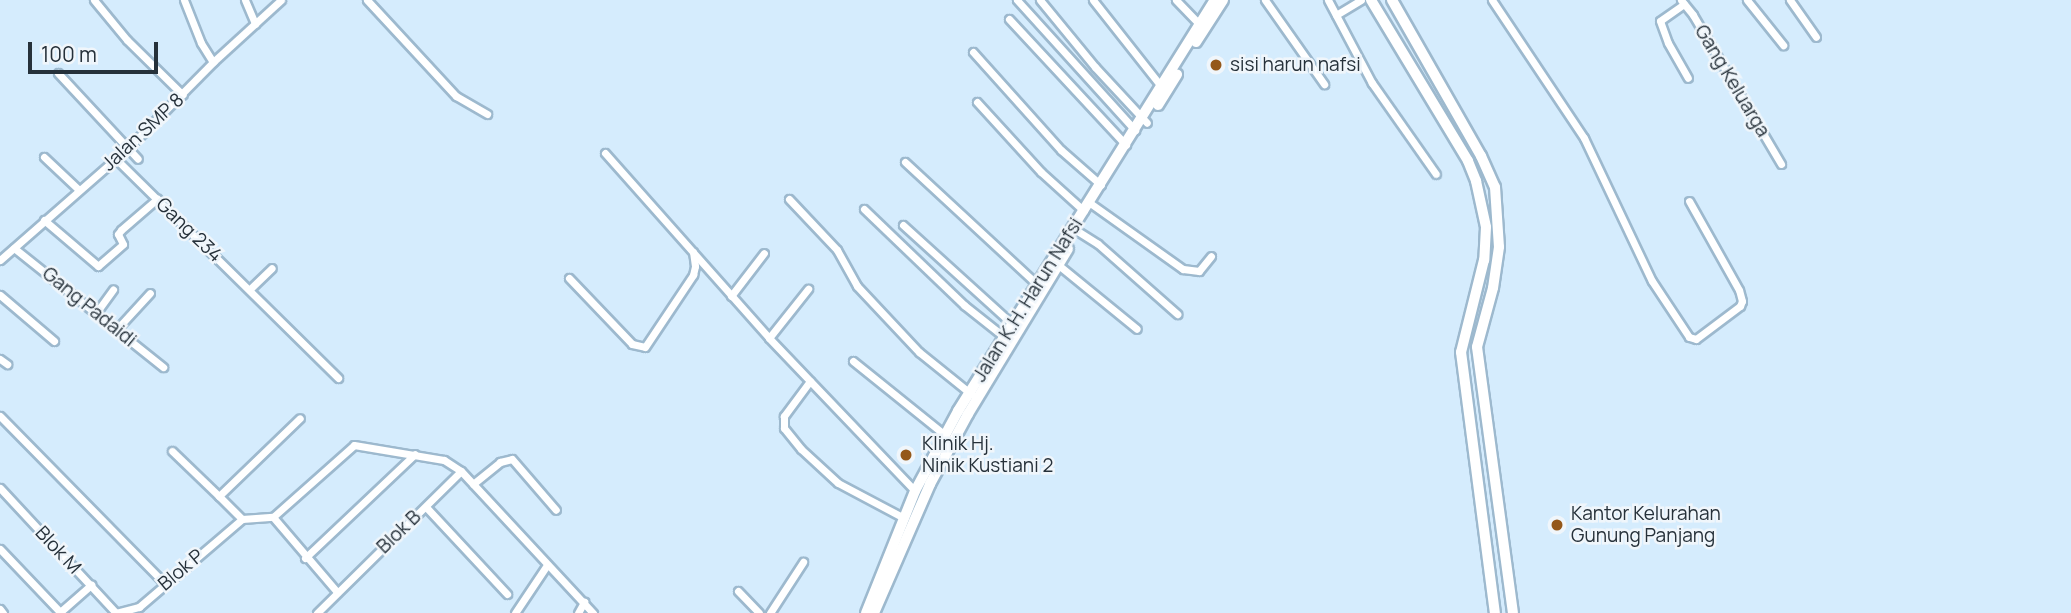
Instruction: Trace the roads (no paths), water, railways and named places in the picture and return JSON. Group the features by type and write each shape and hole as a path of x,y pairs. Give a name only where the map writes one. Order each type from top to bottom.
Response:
{"main road":[{"name":"Jalan K.H. Harun Nafsi","path":"874,613 900,539 904,518 945,435 973,396 1135,130 1144,121 1161,86 1215,0"},
{"name":"Jalan K.H. Harun Nafsi","path":"1055,262 1079,232 1089,207 1223,0"},
{"path":"1371,0 1468,161 1476,181 1483,214 1484,260 1461,352 1496,613"},
{"path":"1392,0 1481,156 1495,187 1499,247 1493,288 1477,347 1513,613"},
{"name":"Jalan K.H. Harun Nafsi","path":"1007,340 1012,324 1040,286"},
{"name":"Jalan K.H. Harun Nafsi","path":"866,613 900,539 973,396"}],"street":[{"path":"94,0 127,40 183,95"},
{"path":"184,0 201,43 213,62"},
{"path":"245,0 255,24"},
{"name":"Jalan SMP 8","path":"0,260 129,147 213,62 281,0"},
{"path":"367,0 456,96 487,114"},
{"path":"1017,0 1135,130"},
{"path":"1093,0 1161,86"},
{"path":"1176,0 1199,24"},
{"path":"1265,0 1324,84"},
{"path":"1328,0 1372,83 1437,174"},
{"path":"1336,15 1361,0"},
{"path":"1492,0 1584,138 1652,281 1689,337 1696,339 1740,306 1742,301 1739,290 1689,201"},
{"path":"1747,0 1783,45"},
{"path":"1790,0 1816,37"},
{"path":"1040,1 1144,121"},
{"path":"1682,2 1660,20 1668,43 1688,78"},
{"name":"Gang Keluarga","path":"1682,2 1781,164"},
{"path":"1009,19 1126,146"},
{"path":"973,52 1061,150 1102,186"},
{"path":"58,73 138,159"},
{"path":"978,102 1041,172 1183,270 1199,271 1211,256"},
{"path":"605,153 769,338 915,491"},
{"path":"44,157 78,189"},
{"name":"Gang 234","path":"116,159 338,378"},
{"path":"905,162 1040,286"},
{"path":"44,220 96,266 124,242 118,234 121,230 157,199"},
{"path":"789,199 837,250 858,286 919,352 973,396"},
{"path":"864,209 964,305 1007,340"},
{"path":"903,225 1012,324"},
{"path":"1079,232 1107,251 1177,314"},
{"name":"Gang Padaidi","path":"14,248 163,367"},
{"path":"569,278 632,344 645,347 693,275 693,252"},
{"path":"731,296 764,253"},
{"path":"1055,262 1137,329"},
{"path":"250,289 272,268"},
{"path":"769,338 808,289"},
{"path":"96,313 113,290"},
{"path":"116,330 150,293"},
{"path":"0,295 54,341"},
{"path":"853,361 945,435"},
{"path":"810,380 784,416 785,428 801,449 838,483 904,518"},
{"path":"0,416 164,583"},
{"path":"219,496 300,418"},
{"path":"172,451 242,519 273,517 354,445 444,460 461,471 593,613"},
{"path":"305,558 415,454"},
{"path":"473,484 500,462 512,459 556,510"},
{"name":"Blok B","path":"317,613 461,471"},
{"name":"Blok M","path":"0,488 116,613"},
{"path":"426,507 508,594"},
{"path":"273,517 305,558 337,592"},
{"name":"Blok P","path":"116,613 139,607 242,519"},
{"path":"0,549 59,613 91,585"},
{"path":"515,613 543,560"},
{"path":"770,613 803,562"},
{"path":"738,591 759,613"},
{"path":"578,613 584,602"}],"place":[{"name":"sisi harun nafsi","path":"1216,65"},
{"name":"Klinik Hj. Ninik Kustiani 2","path":"906,455"},
{"name":"Kantor Kelurahan Gunung Panjang","path":"1557,525"}]}
